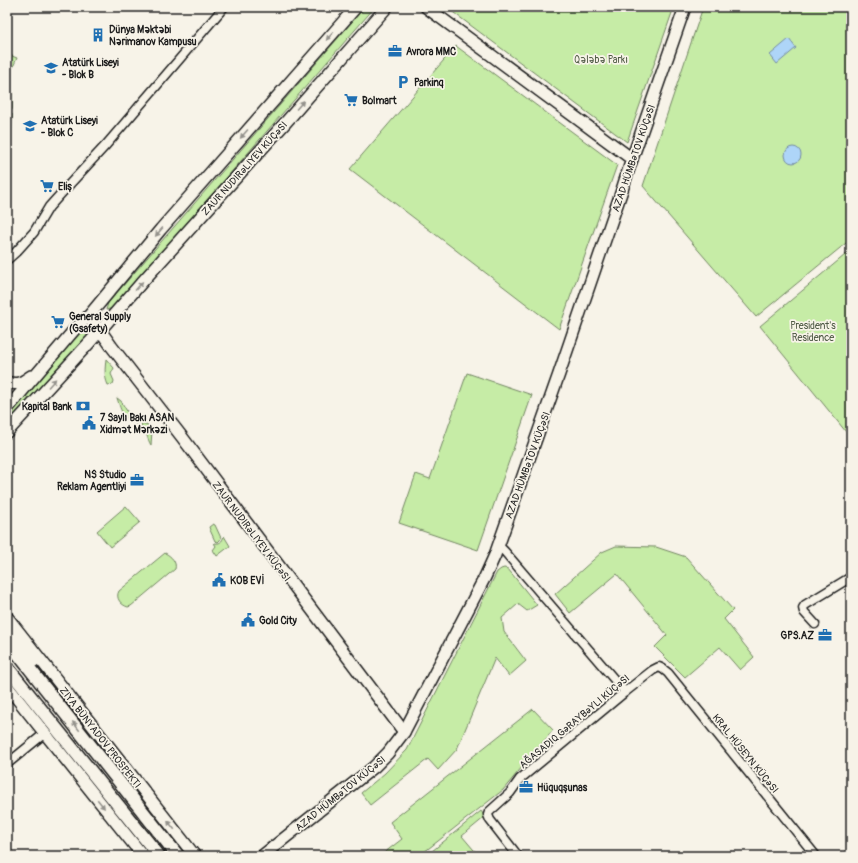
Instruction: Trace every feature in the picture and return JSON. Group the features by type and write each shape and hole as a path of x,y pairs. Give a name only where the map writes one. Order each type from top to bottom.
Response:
{"main road":[{"name":"ZIYA BÜNYADOV PROSPEKTI","path":"7,640 178,856"},
{"path":"7,666 159,856"}],"street":[{"path":"7,260 34,232 54,202 106,145 224,7"},
{"path":"7,409 75,329 88,317 161,229 356,7"},
{"name":"ZAUR NUDIRƏLIYEV KÜÇƏSI","path":"7,432 11,425 90,342 387,7"},
{"path":"426,7 632,159"},
{"name":"AZAD HÜMBƏTOV KÜÇƏSI","path":"262,856 374,767 388,753 404,732 484,577 498,545 562,367 685,7"},
{"name":"ZAUR NUDIRƏLIYEV KÜÇƏSI","path":"88,317 100,330 182,437 404,732"},
{"path":"7,382 18,384 41,368"},
{"path":"498,545 624,692 520,779 510,793 488,815 490,820 518,856"},
{"path":"815,624 804,612 803,608 805,605 851,577"},
{"name":"ZIYA BÜNYADOV PROSPEKTI","path":"7,617 196,856"},
{"path":"7,633 79,708 131,795"},
{"name":"KRAL HÜSEYN KÜÇƏSI","path":"624,692 656,668 659,667 668,673 816,856"},
{"path":"7,677 45,733 119,805"},
{"path":"7,686 143,856"},
{"path":"7,764 45,733"}],"green space":[{"path":"365,7 375,7 113,308 106,310 108,303"},
{"name":"Qələbə Parkı","path":"446,7 674,7 627,142"},
{"path":"703,7 851,7 851,239 756,317 643,186"},
{"path":"456,46 617,165 559,329 350,169"},
{"path":"7,54 17,58 9,76 7,75"},
{"path":"7,81 12,81 12,109 7,109"},
{"path":"7,114 12,114 11,147 7,147"},
{"name":"President's Residence","path":"851,250 851,438 760,326"},
{"path":"88,329 87,337 15,417 7,418 7,413 81,332"},
{"path":"106,359 114,368 111,374 114,381 113,384 108,385 105,375"},
{"path":"467,373 532,395 478,550 399,523 416,474 430,479"},
{"path":"117,398 121,401 128,413 137,418 137,424 125,417"},
{"path":"142,423 148,425 152,430 151,445 145,430 141,426"},
{"path":"126,506 140,522 110,547 97,531"},
{"path":"213,524 215,525 221,538 218,542 215,541 209,527"},
{"path":"224,536 230,546 217,556 213,550 216,546 214,543 220,542"},
{"path":"616,546 656,547 686,557 733,610 724,619 754,657 740,670 720,647 685,677 655,647 667,635 617,574 570,613 555,594 602,552"},
{"path":"165,553 173,560 175,569 131,606 128,607 123,605 118,599 119,591"},
{"path":"504,568 508,569 537,605 527,611 518,604 502,618 504,632 526,661 509,676 495,658 457,749 438,770 428,759 370,805 361,793 385,773 407,750 497,572"},
{"path":"533,709 553,730 503,790 419,856 380,856 402,839 390,822"},
{"path":"481,811 485,817 462,836 479,856 426,856"}],"water":[{"path":"789,39 796,48 777,64 770,55"},
{"path":"793,147 799,149 801,155 799,161 793,163 787,161 785,155 787,149"}],"place":[{"name":"Dünya Məktəbi Nərimanov Kampusu","path":"98,35"},
{"name":"Avrora MMC","path":"395,51"},
{"name":"Atatürk Liseyi - Blok B","path":"51,68"},
{"name":"Parkinq","path":"403,82"},
{"name":"Bolmart","path":"351,100"},
{"name":"Atatürk Liseyi - Blok C","path":"30,126"},
{"name":"Eliş","path":"47,186"},
{"name":"General Supply (Gsafety)","path":"58,322"},
{"name":"Kapital Bank","path":"83,406"},
{"name":"7 Saylı Bakı ASAN Xidmət Mərkəzi","path":"89,423"},
{"name":"NS Studio Reklam Agentliyi","path":"137,480"},
{"name":"KOB EVİ","path":"219,580"},
{"name":"Gold City","path":"248,620"},
{"name":"GPS.AZ","path":"825,635"},
{"name":"Hüquqşunas","path":"526,787"}]}
